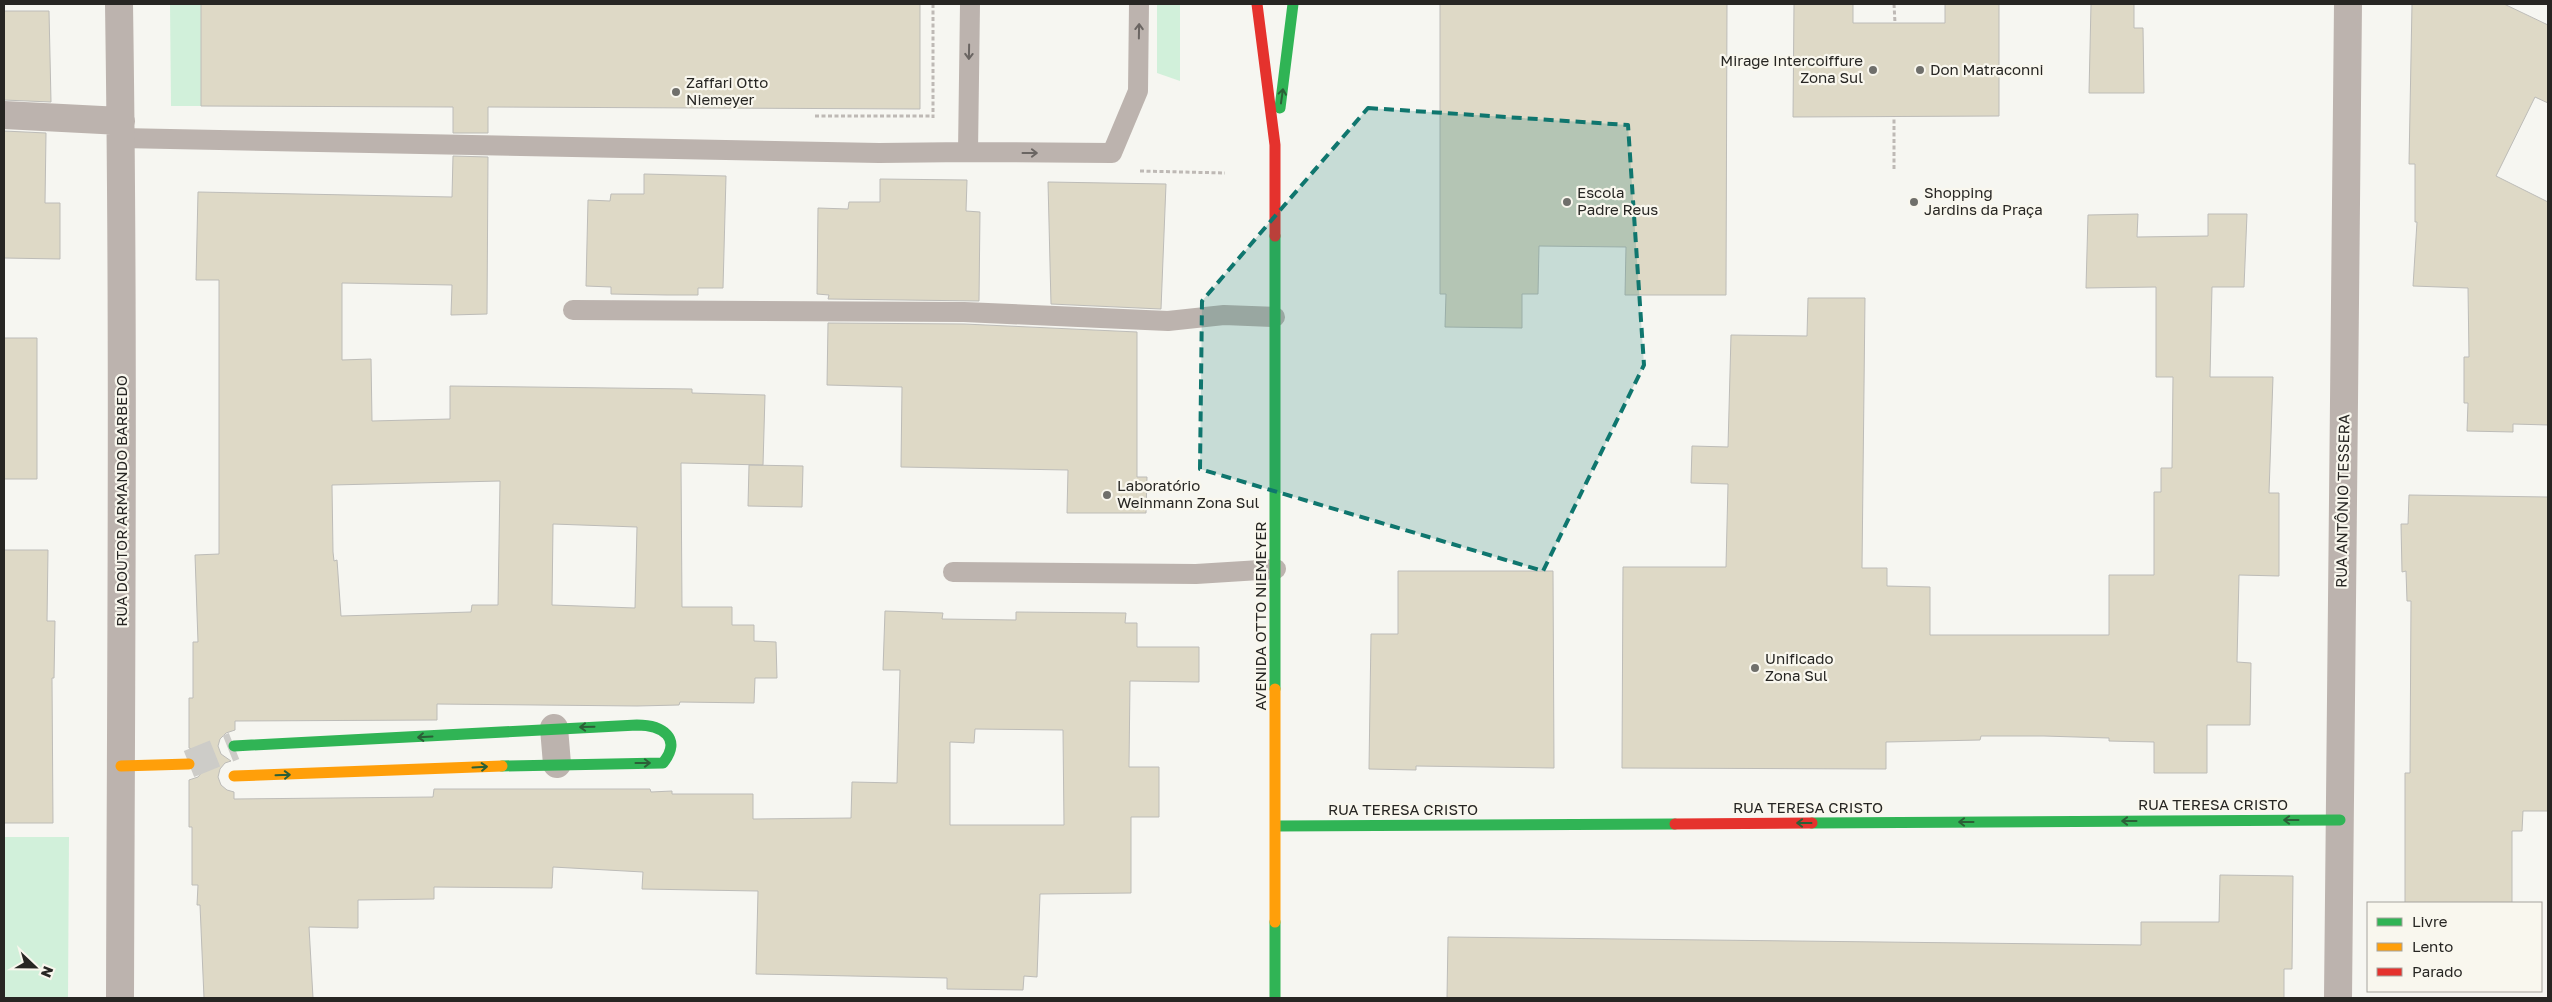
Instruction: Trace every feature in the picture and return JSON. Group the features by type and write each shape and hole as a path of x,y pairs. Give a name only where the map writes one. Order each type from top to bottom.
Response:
{"street":[{"name":"RUA DOUTOR ARMANDO BARBEDO","path":"118,4 121,129 120,998"},
{"name":"AVENIDA OTTO NIEMEYER","path":"1257,4 1275,144 1275,998"},
{"name":"AVENIDA OTTO NIEMEYER","path":"1275,144 1293,4"},
{"name":"RUA ANTÔNIO TESSERA","path":"2338,998 2348,4"},
{"path":"4,115 121,129"},
{"path":"554,728 557,764"},
{"path":"554,728 660,728 668,734 670,739 670,754 663,763 557,764 242,776 242,746 448,736 554,728"},
{"path":"448,736 450,769"},
{"path":"349,741 351,773"},
{"path":"121,766 188,764"},
{"name":"RUA TERESA CRISTO","path":"1276,826 2340,820"}],"lane":[{"path":"968,152 970,4"},
{"path":"121,129 879,153 1112,153 1138,91 1139,4"},
{"path":"573,310 964,312 1168,321 1224,315 1275,317"},
{"path":"953,572 1196,574 1276,569"}],"path":[{"path":"1894,4 1895,23"},
{"path":"1894,116 1894,169"}],"highlighted area":[{"path":"1368,108 1628,125 1644,365 1543,571 1200,469 1202,301"}],"green space":[{"path":"170,4 201,4 201,106 171,106"},
{"path":"1157,4 1180,4 1180,81 1157,73"},
{"path":"4,837 69,837 68,998 4,998"}],"building":[{"path":"201,4 920,4 920,109 488,107 488,133 453,133 453,107 201,106"},
{"path":"1440,4 1727,4 1726,295 1625,295 1626,247 1539,246 1538,294 1522,294 1522,328 1445,327 1446,294 1440,294"},
{"path":"1794,4 1853,4 1853,23 1945,23 1945,4 1999,4 1999,116 1793,117"},
{"path":"2091,4 2134,4 2134,28 2143,28 2144,93 2089,93"},
{"path":"2412,4 2504,4 2548,25 2548,103 2535,97 2496,176 2548,202 2548,425 2513,424 2513,432 2467,431 2468,403 2464,403 2464,357 2469,357 2468,288 2413,286 2417,222 2415,222 2415,164 2409,164"},
{"path":"4,11 49,11 51,102 4,100"},
{"path":"4,131 46,133 45,203 60,203 60,259 4,258"},
{"path":"453,156 488,157 487,314 451,315 452,285 342,283 342,360 371,359 372,421 450,419 450,386 692,389 692,393 765,395 763,465 681,463 682,607 732,607 732,625 754,625 754,641 776,642 777,678 755,678 754,703 680,702 679,705 637,706 437,704 437,720 235,721 235,730 226,733 220,739 218,746 221,754 231,761 225,763 220,769 218,777 221,785 227,790 234,792 234,799 433,797 434,789 650,789 651,792 672,791 672,794 753,794 753,819 851,818 852,782 897,783 900,670 883,670 885,611 943,613 942,619 1016,620 1016,612 1126,613 1125,623 1137,623 1137,647 1199,647 1199,682 1130,681 1129,767 1159,767 1159,817 1131,817 1131,893 1040,894 1037,977 1024,976 1023,990 947,989 947,978 756,974 758,891 642,889 643,872 553,867 552,888 434,887 434,899 358,900 358,928 309,927 313,998 204,998 200,905 197,905 198,885 192,885 192,827 189,827 189,780 198,777 203,771 205,763 197,751 189,748 189,698 193,698 193,642 198,642 195,555 219,554 219,280 196,280 198,192 452,197","holes":["500,481 498,605 472,605 471,612 341,616 337,560 334,561 333,552 332,485","553,524 637,527 635,608 552,605","975,729 1063,730 1064,825 950,825 950,742 974,743"]},
{"path":"644,174 726,176 723,288 698,288 698,295 667,295 611,294 611,287 586,286 588,200 610,201 611,194 644,194"},
{"path":"880,179 967,180 966,211 980,212 979,301 828,299 829,295 817,294 818,208 848,209 849,202 880,202"},
{"path":"1048,182 1166,184 1161,309 1051,304"},
{"path":"2138,214 2137,237 2208,236 2208,214 2247,214 2244,287 2212,287 2210,377 2273,377 2269,493 2279,493 2279,576 2239,575 2237,662 2251,663 2250,725 2207,725 2207,773 2154,773 2154,742 2109,741 2109,738 2044,736 1981,736 1980,740 1886,742 1886,769 1622,768 1623,567 1726,567 1728,484 1691,483 1692,446 1728,447 1731,335 1807,336 1808,298 1865,298 1862,568 1887,568 1887,586 1930,587 1930,635 2109,635 2109,575 2154,575 2154,492 2161,492 2161,468 2172,468 2173,377 2156,377 2156,287 2086,288 2088,215"},
{"path":"828,323 964,324 1137,332 1137,477 1147,477 1146,513 1067,513 1068,470 901,467 902,387 827,385"},
{"path":"4,338 37,338 37,479 4,479"},
{"path":"749,465 803,466 802,507 748,506"},
{"path":"2409,495 2548,497 2548,811 2523,811 2522,831 2512,831 2512,902 2405,902 2405,773 2410,773 2411,601 2407,601 2406,571 2402,572 2401,524 2408,524"},
{"path":"4,550 48,550 47,621 55,621 54,678 52,678 53,823 4,823"},
{"path":"1398,571 1553,571 1554,768 1416,766 1416,770 1369,769 1371,634 1398,634"},
{"path":"2220,875 2293,876 2292,969 2284,969 2284,998 1447,998 1448,937 2141,945 2141,922 2219,922"}],"tunnel":[{"path":"189,764 234,746"}],"traffic: fast":[{"path":"1280,108 1293,4"},
{"path":"1275,236 1275,689"},
{"path":"234,746 637,725 654,727 661,730 670,740 671,747 663,763 502,766"},
{"path":"1812,823 2340,820"},
{"path":"1277,826 1675,824"},
{"path":"1275,922 1275,998"}],"traffic: slow":[{"path":"1275,689 1275,922"},
{"path":"121,766 189,764"},
{"path":"234,776 502,766"}],"traffic: jam":[{"path":"1257,4 1275,145 1275,236"},
{"path":"1675,824 1812,823"}],"place":[{"name":"Mirage Intercoiffure Zona Sul","path":"1873,70"},
{"name":"Don Matraconni","path":"1920,70"},
{"name":"Zaffari Otto Niemeyer","path":"676,92"},
{"name":"Escola Padre Reus","path":"1567,202"},
{"name":"Shopping Jardins da Praça","path":"1914,202"},
{"name":"Laboratório Weinmann Zona Sul","path":"1107,495"},
{"name":"Unificado Zona Sul","path":"1755,668"}]}
